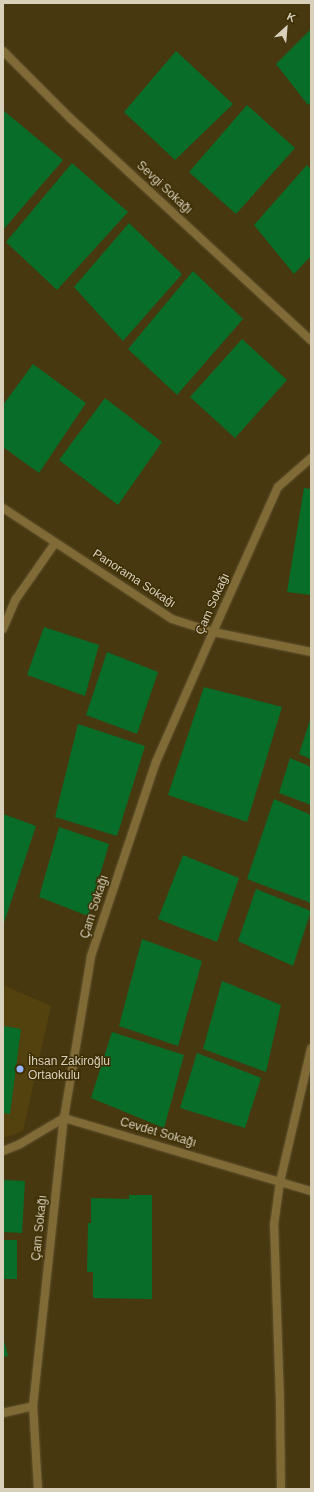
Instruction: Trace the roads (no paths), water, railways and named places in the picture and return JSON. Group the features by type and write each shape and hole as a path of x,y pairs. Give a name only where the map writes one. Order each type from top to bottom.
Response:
{"street":[{"name":"Sevgi Sokağı","path":"3,51 70,118 311,340"},
{"name":"Çam Sokağı","path":"38,1489 33,1406 64,1118 91,956 156,762 213,632 278,487 311,458"},
{"name":"Panorama Sokağı","path":"3,508 172,619 213,632 311,652"},
{"path":"3,629 16,599 56,542"},
{"path":"281,1489 280,1402 274,1225 280,1182 311,1050"},
{"path":"3,1150 20,1144 64,1118"},
{"name":"Cevdet Sokağı","path":"64,1118 311,1191"},
{"path":"3,1413 33,1406"}],"place":[{"name":"İhsan Zakiroğlu Ortaokulu","path":"20,1069"}]}
